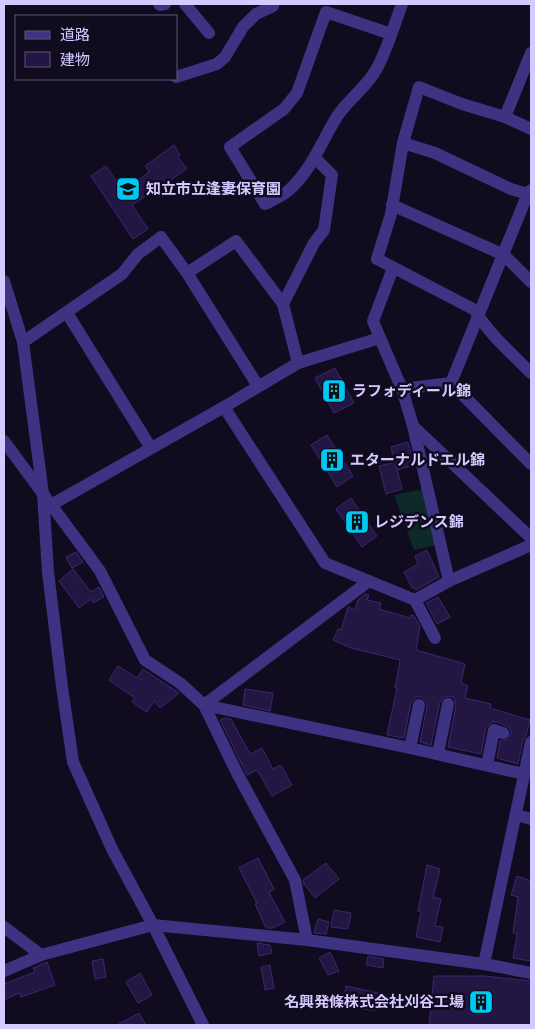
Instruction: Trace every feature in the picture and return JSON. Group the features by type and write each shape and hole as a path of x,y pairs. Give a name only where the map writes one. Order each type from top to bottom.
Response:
{"street":[{"path":"159,4 160,6 165,4"},
{"path":"185,4 208,33"},
{"path":"178,76 217,64 226,57 243,27 256,14 274,4"},
{"path":"391,34 326,12 297,93 284,109 230,147 265,204 287,192 303,176 339,114 352,97 365,85 377,68 391,34 402,4"},
{"path":"505,118 531,52"},
{"path":"531,129 419,87 403,143 392,204 377,259 475,310 479,317 531,373"},
{"path":"403,143 435,153 511,189 530,192 450,383"},
{"path":"283,304 314,243 324,230 332,175 315,158"},
{"path":"392,204 504,255 531,282"},
{"path":"24,342 122,274 138,254 161,237 187,273 258,386"},
{"path":"187,273 236,241 283,304 298,363"},
{"path":"394,268 373,321 402,389 413,426 449,581"},
{"path":"4,281 24,342 47,500 48,572 73,762 112,849 153,925 203,1025"},
{"path":"67,313 152,448"},
{"path":"47,500 152,448 298,363 380,338"},
{"path":"402,389 450,383"},
{"path":"450,383 531,464"},
{"path":"224,407 325,563 415,600 435,638"},
{"path":"413,426 531,538"},
{"path":"4,441 100,571 145,660 180,683 204,705 237,773 295,880 307,940"},
{"path":"415,600 449,581 531,545"},
{"path":"204,705 369,580"},
{"path":"438,754 448,704"},
{"path":"204,705 524,774"},
{"path":"410,748 419,705"},
{"path":"487,765 494,730 503,733"},
{"path":"484,964 531,742"},
{"path":"516,815 531,820"},
{"path":"4,971 41,955 153,925 307,940 484,964 531,973"},
{"path":"4,927 41,955"}],"green space":[{"path":"424,489 436,545 414,550 394,495"}],"building":[{"path":"174,145 180,155 178,157 187,169 132,205 148,229 133,239 91,176 106,166 121,188 132,185 149,172 145,166"},
{"name":"ラフォディール錦","path":"335,368 354,403 334,413 315,378"},
{"name":"エターナルドエル錦","path":"327,435 353,476 337,487 311,445"},
{"path":"408,442 414,465 397,470 391,447"},
{"path":"395,462 402,489 386,494 379,466"},
{"name":"レジデンス錦","path":"351,498 377,536 362,547 336,509"},
{"path":"427,550 439,577 416,590 414,587 412,588 404,572 418,564 415,556"},
{"path":"76,552 83,562 72,568 66,557"},
{"path":"73,569 91,592 99,587 104,597 93,603 91,599 79,608 59,581"},
{"path":"365,594 369,595 367,600 381,603 379,609 410,618 411,615 414,616 420,626 416,650 465,664 461,683 468,686 465,698 491,704 490,708 530,720 518,764 497,758 500,741 508,739 511,732 509,727 497,722 492,722 486,728 481,754 448,747 456,705 454,698 450,696 445,697 440,702 431,745 420,742 427,706 427,702 421,697 416,697 411,703 404,738 387,735 397,688 395,688 400,660 351,648 333,640 338,629 341,630 348,607 355,610 358,600"},
{"path":"438,597 450,617 437,624 426,603"},
{"path":"118,666 137,678 143,669 179,693 160,708 154,701 147,712 132,702 135,698 109,680"},
{"path":"245,689 273,693 270,711 243,705"},
{"path":"225,718 231,719 250,754 262,748 273,769 281,765 292,785 272,796 257,770 247,775 220,720"},
{"path":"258,858 274,889 269,892 285,922 273,928 266,928 255,904 257,903 239,868"},
{"path":"326,863 339,879 315,898 303,880"},
{"path":"427,865 440,869 433,897 441,899 435,926 443,927 440,942 416,937 421,912 418,911"},
{"path":"517,876 531,881 531,961 513,958 517,934 513,933 518,897 511,895"},
{"path":"334,910 351,913 348,929 331,927"},
{"path":"318,919 329,922 326,934 314,933"},
{"path":"257,943 270,945 272,953 259,956"},
{"path":"330,952 339,971 328,975 319,958"},
{"path":"368,956 384,959 383,968 366,965"},
{"path":"103,959 106,977 95,979 92,961"},
{"path":"47,962 55,985 21,997 19,993 4,1000 4,984 35,972 33,968"},
{"path":"270,965 274,988 265,990 261,967"},
{"path":"140,973 152,995 138,1003 126,982"},
{"name":"名興発條株式会社刈谷工場","path":"434,976 485,976 531,981 531,1025 429,1025"},
{"path":"346,986 378,993 374,1011 342,1004"},
{"path":"139,1013 146,1025 117,1025"}],"place":[{"name":"知立市立逢妻保育園","path":"128,189"},
{"name":"ラフォディール錦","path":"334,391"},
{"name":"エターナルドエル錦","path":"332,460"},
{"name":"レジデンス錦","path":"357,522"},
{"name":"名興発條株式会社刈谷工場","path":"481,1002"}]}
